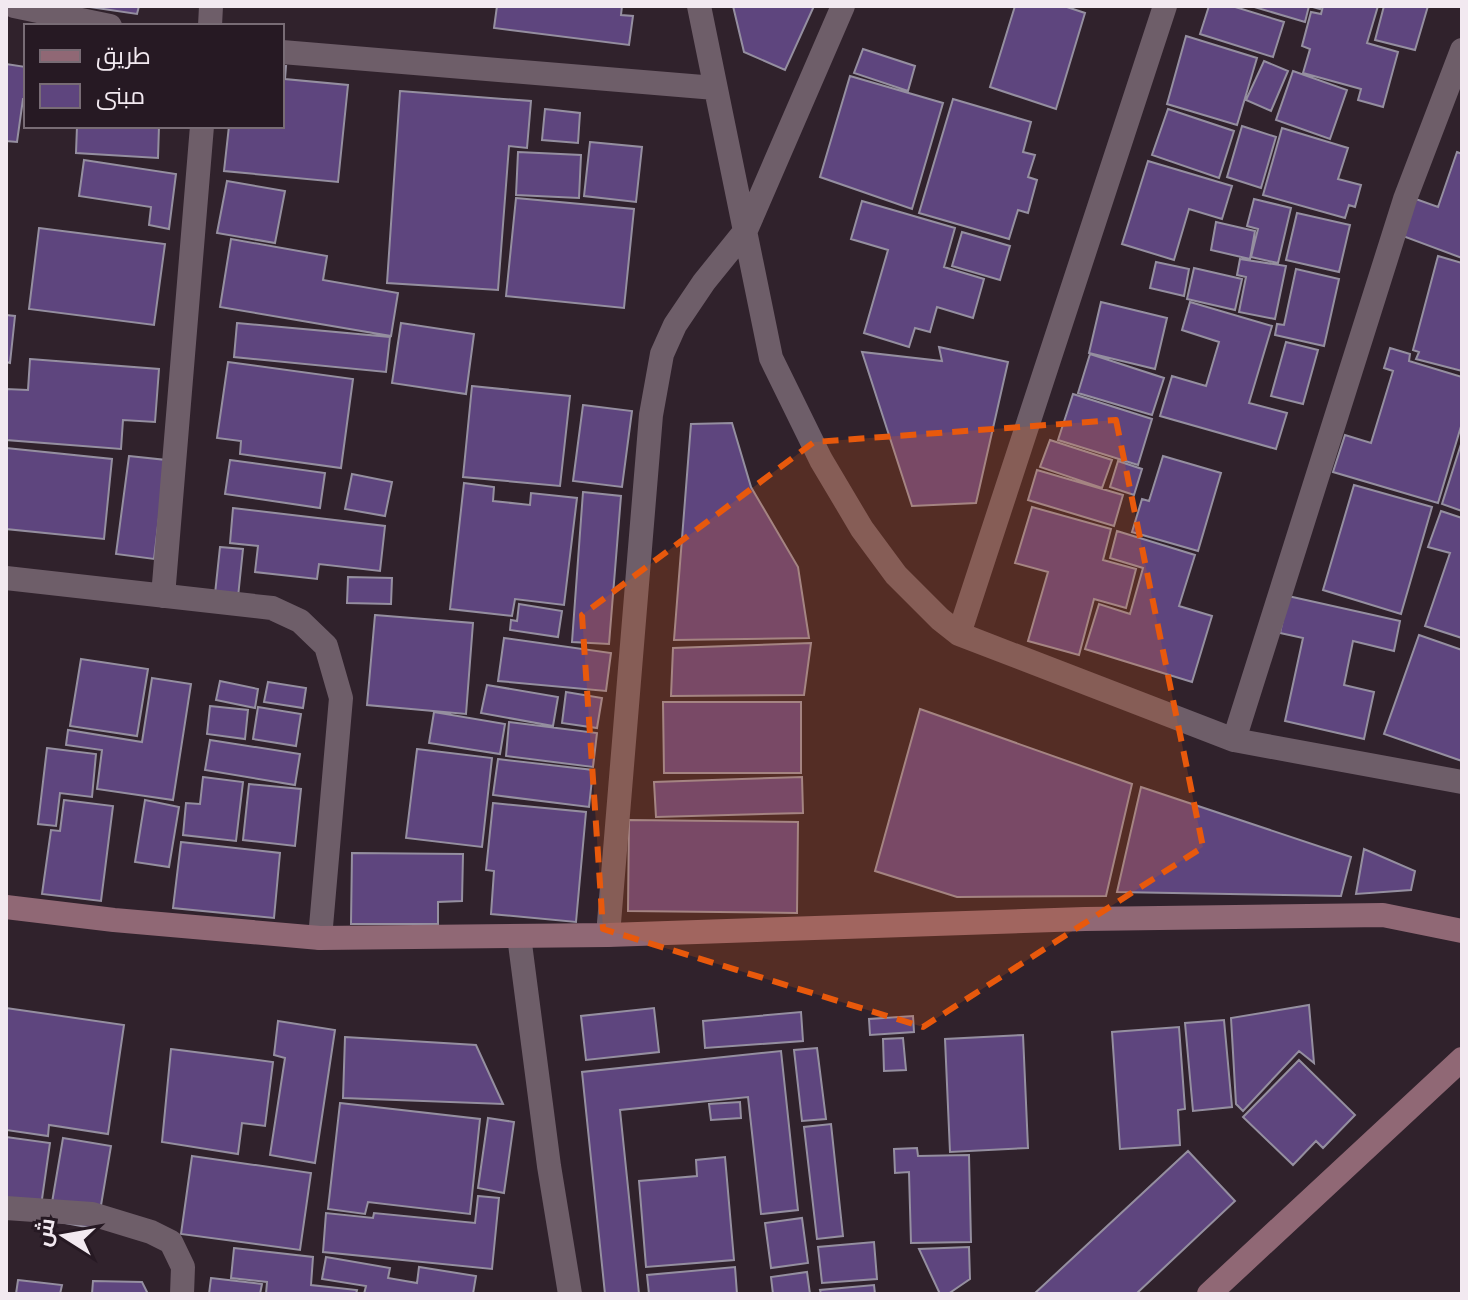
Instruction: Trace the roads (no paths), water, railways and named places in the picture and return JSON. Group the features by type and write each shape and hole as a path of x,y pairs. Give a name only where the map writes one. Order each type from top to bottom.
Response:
{"street":[{"path":"14,6 100,24"},
{"path":"699,6 771,358 821,460 862,529 896,575 959,634 1234,740 1462,782"},
{"path":"608,935 654,386 662,354 675,325 704,282 746,230 843,6"},
{"path":"959,634 1165,6"},
{"path":"1234,740 1405,199 1462,50"},
{"path":"284,52 715,88"},
{"path":"163,596 202,128"},
{"path":"6,578 272,608 300,621 326,646 341,698 320,938"},
{"path":"6,907 320,938 608,935 1085,919 1383,915 1462,931"},
{"path":"519,936 549,1166 570,1294"},
{"path":"1209,1294 1462,1059"},
{"path":"6,1208 92,1214 151,1232 171,1242 183,1267 182,1294"}]}
